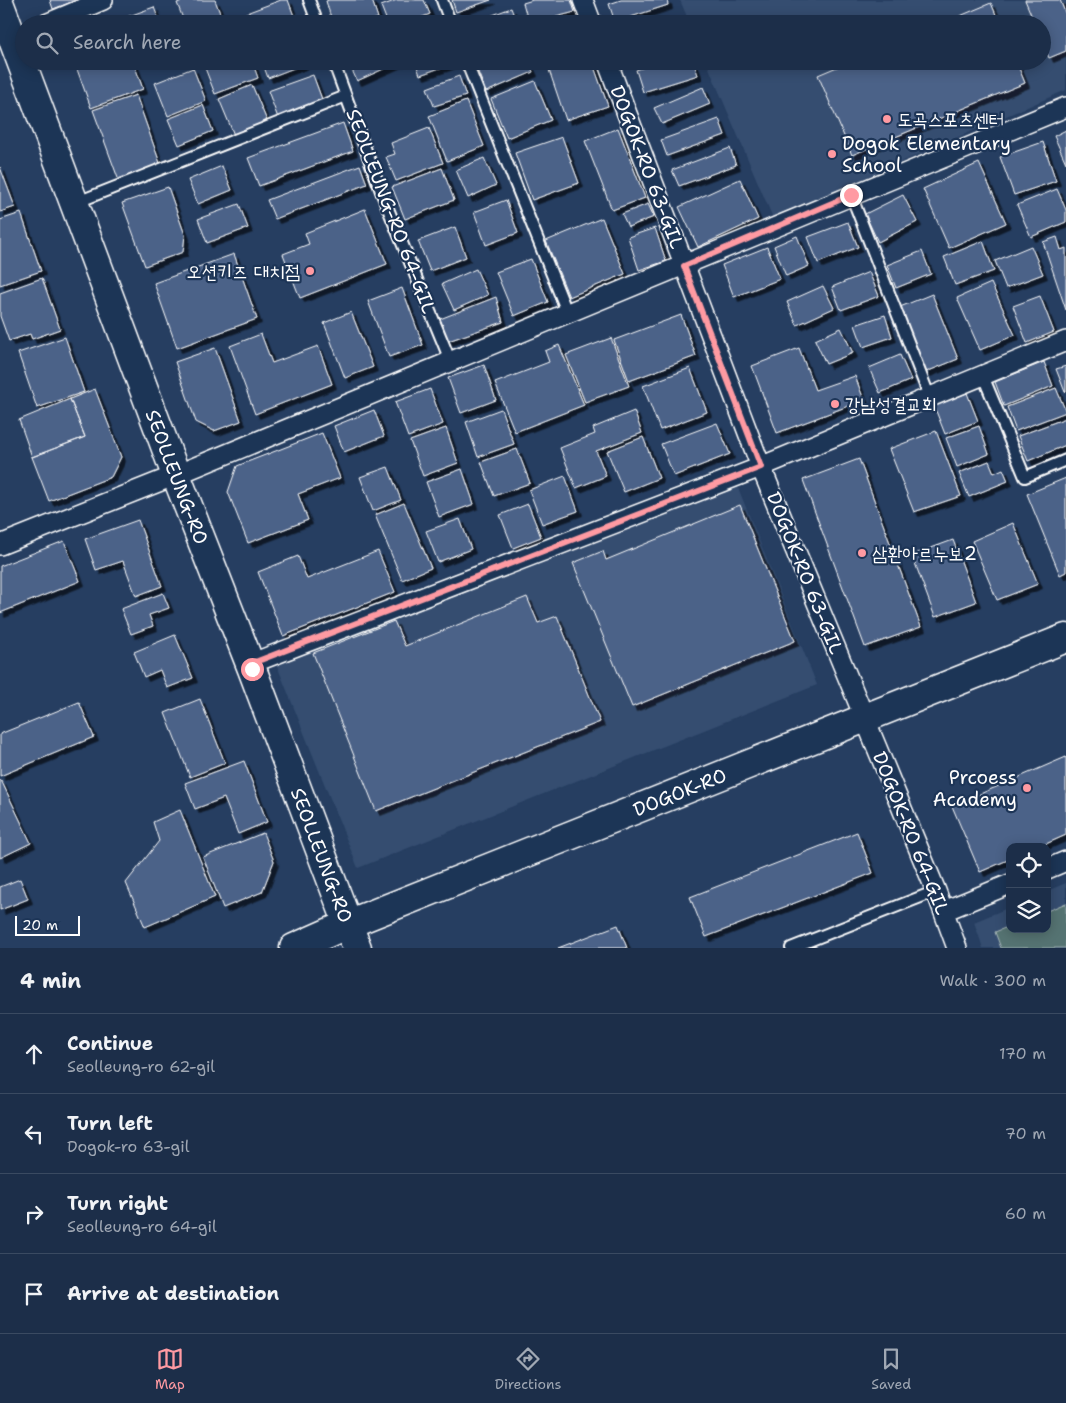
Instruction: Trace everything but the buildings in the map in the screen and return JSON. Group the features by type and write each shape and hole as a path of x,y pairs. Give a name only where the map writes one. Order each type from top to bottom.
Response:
{"main road":[{"name":"SEOLLEUNG-RO","path":"0,5 12,38"},
{"name":"SEOLLEUNG-RO","path":"24,70 352,936"},
{"name":"DOGOK-RO","path":"294,948 352,936 865,719 1066,638"}],"street":[{"path":"67,15 103,0"},
{"path":"583,0 589,15"},
{"name":"DOGOK-RO 63-GIL","path":"610,70 761,467 865,719"},
{"path":"0,545 176,475 450,360 684,266 1066,107"},
{"path":"250,664 761,467 1066,341"},
{"name":"DOGOK-RO 64-GIL","path":"865,719 936,891 957,948"},
{"path":"1051,867 1066,861"},
{"path":"944,912 1006,886"}],"lane":[{"path":"309,0 315,15"},
{"path":"442,0 448,15"},
{"name":"SEOLLEUNG-RO 64-GIL","path":"336,70 382,194 450,360"},
{"path":"470,70 567,312"},
{"path":"74,203 346,96"},
{"path":"851,195 930,398"},
{"path":"983,376 1025,477 1066,460"},
{"path":"791,948 936,891"}],"shaded area":[{"name":"Dogok Elementary School","path":"680,0 1066,0 1066,90 773,218 710,70 1051,70 1051,15 686,15"},
{"path":"735,480 817,685 358,868 276,663"},
{"path":"1066,883 1066,948 983,948 974,922 1006,909 1006,933 1051,933 1051,889"}],"green space":[{"path":"1066,903 1066,948 1001,948 995,932 1006,928 1006,933 1051,933 1051,909"}],"place":[{"name":"도곡스포츠센터","path":"887,119"},
{"name":"Dogok Elementary School","path":"832,154"},
{"name":"오션키즈 대치점","path":"310,271"},
{"name":"강남성결교회","path":"835,404"},
{"name":"삼환아르누보2","path":"862,553"},
{"name":"Prcoess Academy","path":"1027,788"}],"route":[{"path":"252,669 250,664 761,467 684,266 851,195"}]}
